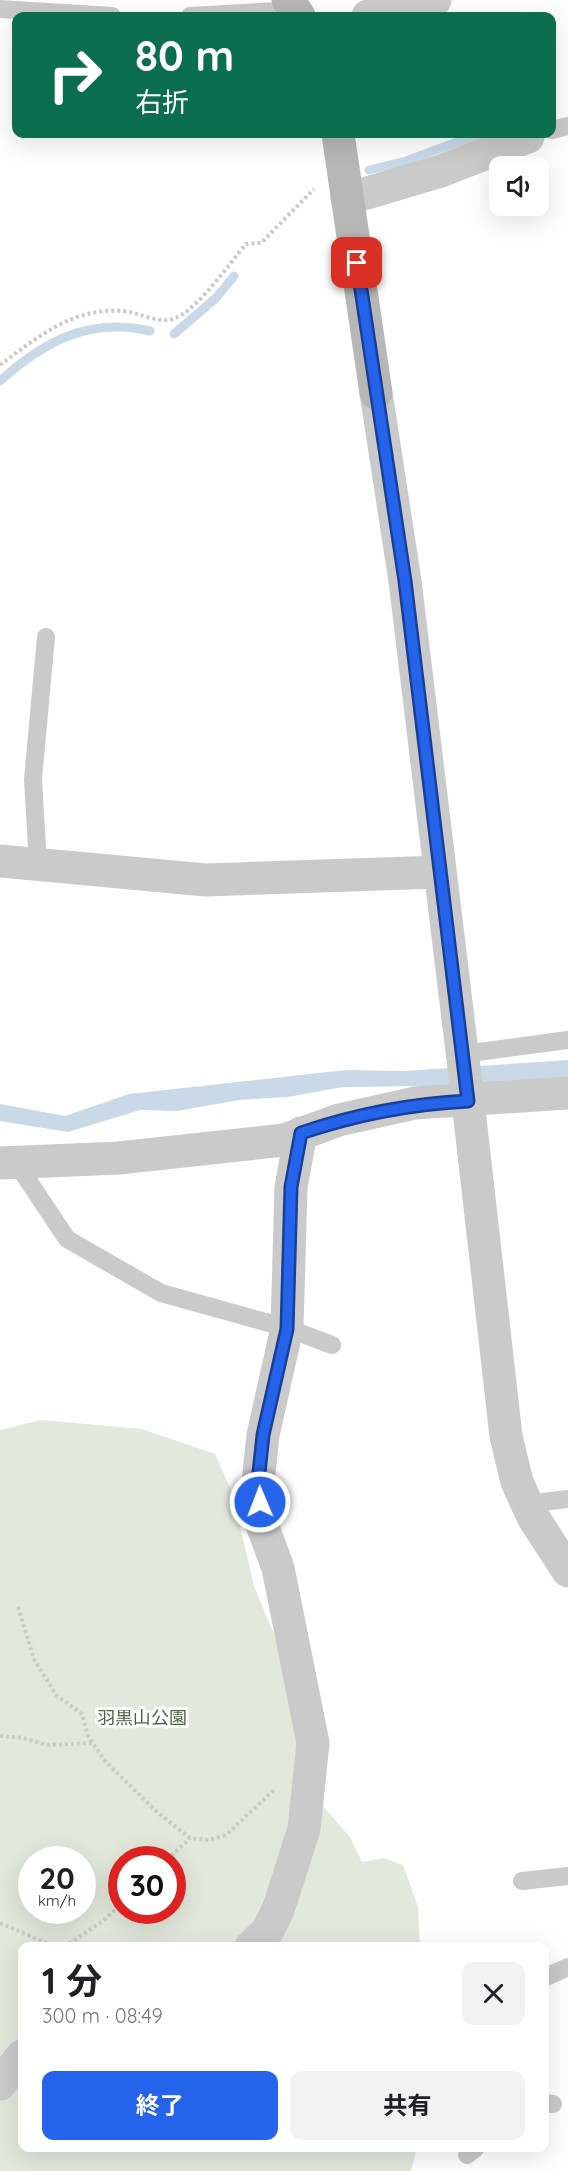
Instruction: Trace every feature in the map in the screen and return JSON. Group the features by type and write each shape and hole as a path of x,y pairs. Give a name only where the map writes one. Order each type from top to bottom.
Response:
{"street":[{"path":"385,12 435,0"},
{"path":"339,138 405,581 466,1078 506,1436 518,1482 527,1504 568,1571"},
{"path":"346,187 441,171 529,138"},
{"path":"0,861 206,880 440,872"},
{"path":"8,1163 130,1157 284,1140 339,1120 415,1103 466,1078 568,1093"},
{"path":"256,1942 268,1930 278,1910 304,1828 313,1743 278,1568 261,1522 258,1482 263,1435 287,1329 291,1187 301,1133"},
{"path":"0,2084 18,2061"}],"lane":[{"path":"0,9 48,12"},
{"path":"249,12 294,9"},
{"path":"38,866 33,779 46,637"},
{"path":"466,1078 568,1040"},
{"path":"8,1163 67,1239 161,1293 287,1329 332,1345"},
{"path":"527,1504 568,1499"},
{"path":"522,1881 568,1876"},
{"path":"549,1976 568,1967"}],"path":[{"path":"0,365 64,320 93,312 123,311 171,320 186,312 246,244 261,243 325,180 346,187"},
{"path":"18,1607 34,1659 44,1678 56,1695 82,1714 92,1743 105,1761 158,1813 190,1838 209,1840 226,1835 274,1789 310,1780"},
{"path":"0,1736 23,1738 46,1745 92,1743"},
{"path":"182,1846 190,1838"},
{"path":"72,1942 108,1916"},
{"path":"0,1923 44,1942"}],"green space":[{"name":"羽黒山公園","path":"41,1420 142,1429 215,1454 232,1492 254,1586 283,1656 323,1806 350,1837 362,1862 384,1858 403,1865 418,1907 420,1942 18,1942 18,2152 416,2152 411,2171 0,2171 0,1430"}],"water":[{"path":"568,1060 568,1078 452,1090 428,1086 343,1087 288,1097 239,1100 177,1111 140,1110 68,1132 0,1121 0,1104 65,1116 129,1094 346,1070 404,1071"}],"waterway":[{"path":"369,170 406,161 468,138"},
{"path":"174,334 216,298 234,276"},
{"path":"0,381 34,354 69,336 107,327 128,327 150,331"}],"route":[{"path":"260,1502 258,1482 263,1435 287,1329 291,1187 301,1133 339,1120 415,1103 468,1101 405,581 357,263"}]}
